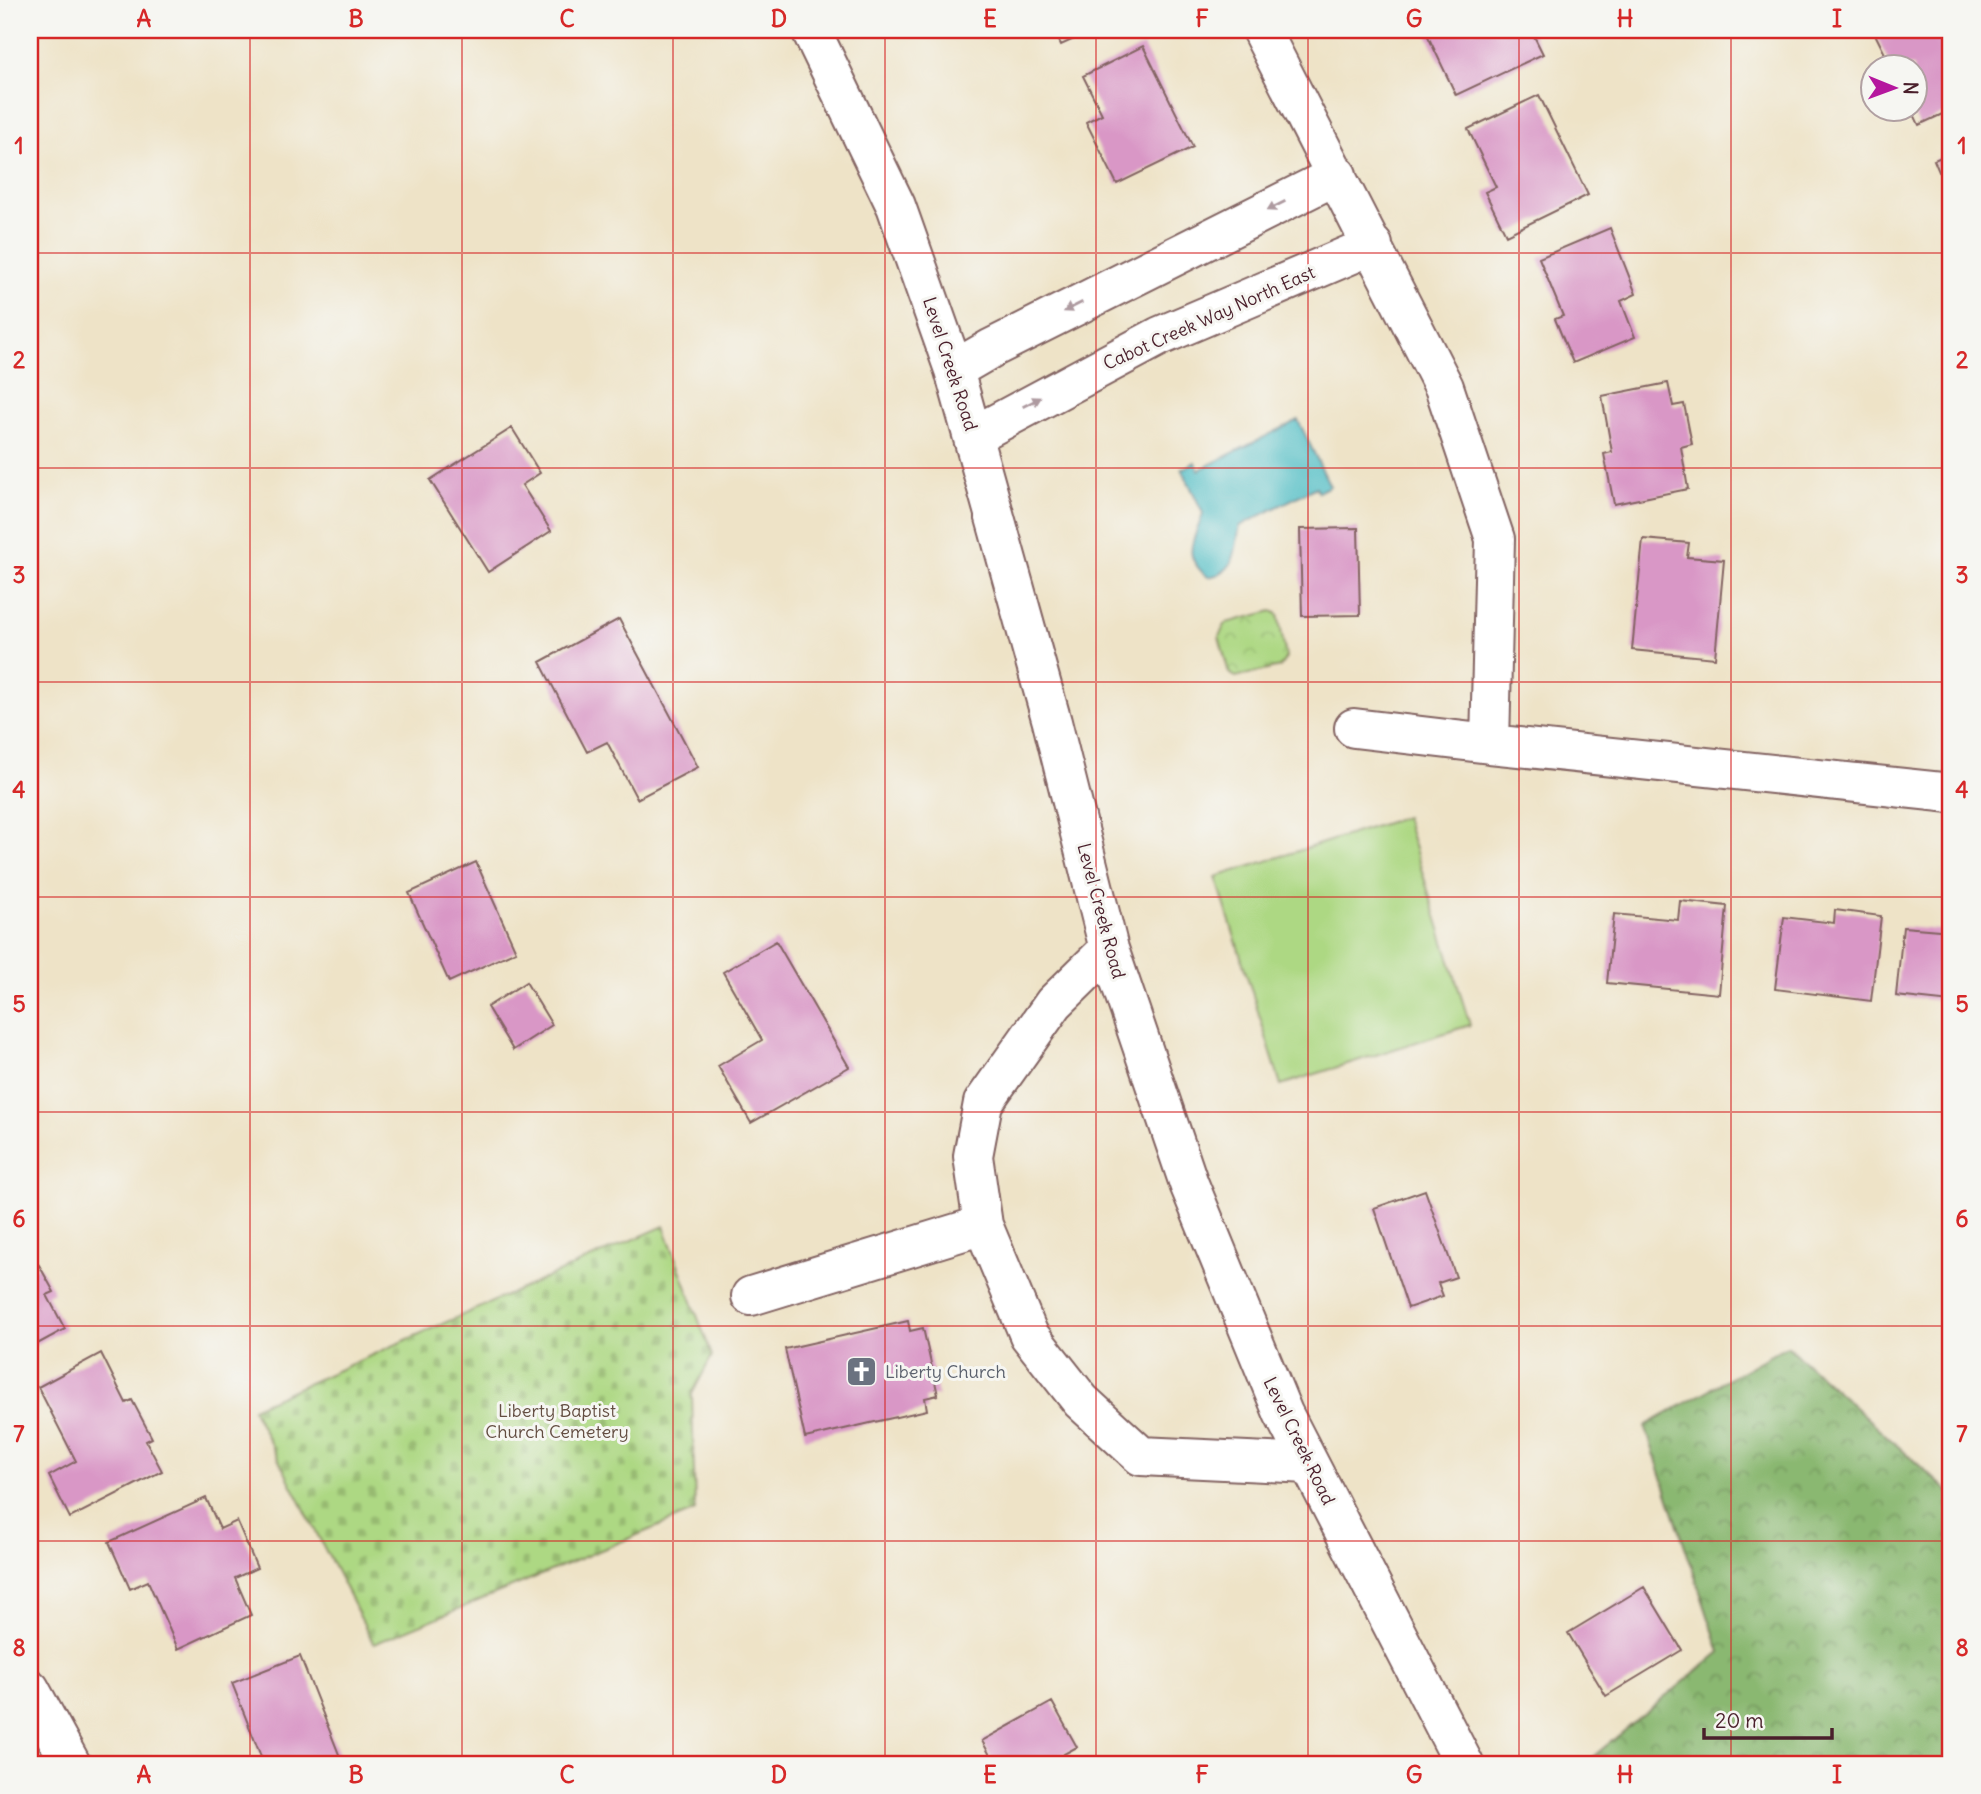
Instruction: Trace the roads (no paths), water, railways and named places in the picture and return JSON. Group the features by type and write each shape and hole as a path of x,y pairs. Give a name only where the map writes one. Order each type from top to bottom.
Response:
{"street":[{"name":"Level Creek Road","path":"811,30 896,206 954,370 1052,722 1109,949 1189,1184 1283,1413 1464,1764"},
{"path":"1261,30 1444,387 1495,539 1490,744"},
{"path":"954,370 1004,341 1337,175"},
{"name":"Cabot Creek Way North East","path":"973,436 1017,410 1160,336 1373,246"},
{"path":"1354,728 1951,793"},
{"path":"1109,949 1054,1003 983,1103 973,1156 983,1225 1029,1335 1081,1401 1141,1456 1309,1464"},
{"path":"751,1296 983,1225"},
{"path":"30,1689 71,1764"}],"water":[{"path":"1298,420 1330,486 1318,492 1316,487 1240,526 1230,565 1218,574 1208,577 1199,569 1192,555 1193,541 1203,513 1182,469 1195,462 1199,470"}],"place":[{"name":"Liberty Church","path":"862,1372"}],"park label":[{"name":"Liberty Baptist Church Cemetery","path":"557,1421"}]}
